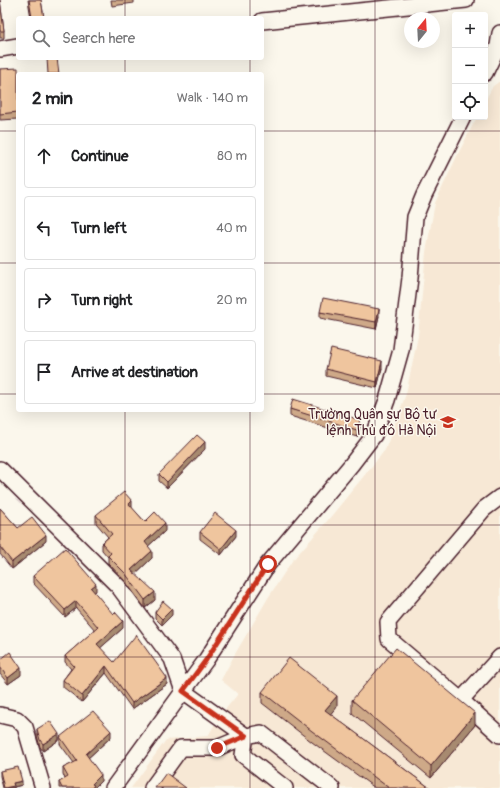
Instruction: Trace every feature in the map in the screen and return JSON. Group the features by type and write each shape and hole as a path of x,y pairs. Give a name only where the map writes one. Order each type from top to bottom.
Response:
{"street":[{"path":"264,21 466,0"},
{"path":"488,67 499,43"},
{"path":"0,49 16,46"},
{"path":"113,788 206,660 268,564 374,435 387,400 401,350 410,278 415,217 424,194 461,120"},
{"path":"0,469 118,586 172,660 183,691 246,736"},
{"path":"500,497 484,510 388,622 389,639 500,735"},
{"path":"461,700 500,657"},
{"path":"0,715 17,720 25,727 43,788"},
{"path":"152,788 181,748 217,748 246,736 261,733 332,788"},
{"path":"246,736 243,755 285,788"}],"shaded area":[{"name":"Trường Quân sự Bộ tư lệnh Thủ đô Hà Nội","path":"500,81 500,788 131,788 166,740 208,736 219,717 238,694 221,680 268,598 292,561 328,520 385,450 406,394 418,336 426,252 435,203 475,120 488,120 488,95 493,86"}],"building":[{"path":"0,0 4,31 0,31"},
{"path":"29,0 41,0 44,16 32,16"},
{"path":"47,60 57,60 59,72 48,72"},
{"path":"18,68 18,72 16,72 16,112 0,114 0,69"},
{"path":"323,298 379,309 376,322 320,312"},
{"path":"331,349 382,361 377,382 326,369"},
{"path":"293,399 360,420 357,430 290,409"},
{"path":"197,435 205,442 167,482 159,474"},
{"path":"124,492 132,501 129,504 145,522 155,512 165,523 145,542 152,551 131,570 155,592 145,600 125,573 108,556 111,553 102,543 112,534 96,515"},
{"path":"0,508 18,528 32,517 46,535 12,562 0,547"},
{"path":"215,513 236,530 221,549 200,532"},
{"path":"65,548 96,584 91,588 113,614 115,612 123,621 97,644 114,662 136,635 167,678 132,703 106,666 82,696 63,680 74,666 65,656 98,627 76,601 65,610 33,576"},
{"path":"163,601 172,609 162,619 155,612"},
{"path":"396,648 475,713 431,766 352,700"},
{"path":"10,652 21,668 8,678 0,667 0,660"},
{"path":"289,658 337,696 325,710 430,788 389,788 262,692"},
{"path":"93,711 111,731 86,754 101,775 92,784 94,785 92,788 62,788 59,782 68,777 63,768 77,761 60,737"},
{"path":"50,721 59,734 43,744 40,740 37,729"},
{"path":"18,767 22,781 13,783 14,786 4,788 0,771"},
{"path":"166,773 186,788 155,788"}],"place":[{"name":"Trường Quân sự Bộ tư lệnh Thủ đô Hà Nội","path":"448,422"}],"route":[{"path":"217,748 246,736 183,691 206,660 268,564"}]}
